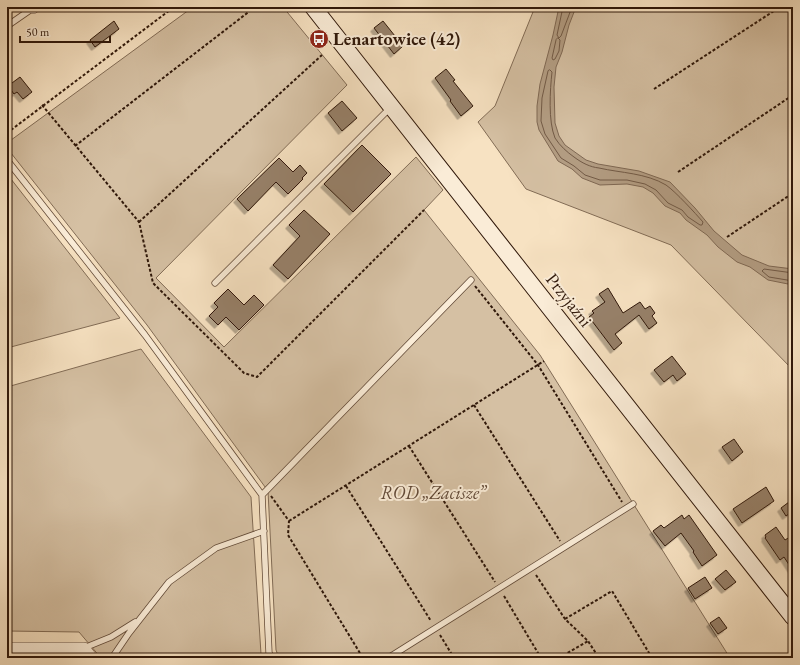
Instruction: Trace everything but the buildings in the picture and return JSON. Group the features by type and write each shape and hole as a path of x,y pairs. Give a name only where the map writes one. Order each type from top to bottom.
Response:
{"main road":[{"name":"Przyjaźni","path":"313,7 793,617"}],"street":[{"path":"7,648 84,648 92,658"}],"lane":[{"path":"7,26 33,7"},
{"path":"215,283 391,107"},
{"path":"7,160 145,335 262,494 269,653 272,658"},
{"path":"262,494 470,280"},
{"path":"388,658 633,504"},
{"path":"112,658 140,618 169,582 216,548 264,531"},
{"path":"84,648 111,637 140,618"}],"path":[{"path":"7,133 174,7"},
{"path":"75,146 255,7"},
{"path":"654,89 780,7"},
{"path":"139,222 322,55"},
{"path":"678,172 793,95"},
{"path":"727,237 793,193"},
{"path":"470,280 538,365 626,508"},
{"path":"289,521 544,361"},
{"path":"474,405 564,547"},
{"path":"409,446 499,588 541,658"},
{"path":"346,486 433,625"},
{"path":"267,490 289,521 288,535 363,658"},
{"path":"531,568 565,619 588,641 599,658"},
{"path":"565,619 612,591 652,658"},
{"path":"437,632 454,658"},
{"path":"559,658 588,641"}],"green space":[{"name":"ROD „Zacisze”","path":"193,7 283,7 347,85 156,278 224,347 416,157 443,190 424,210 540,355 730,658 279,658 276,650 268,491 147,325 7,148 7,143"},
{"path":"535,7 793,7 793,370 671,245 526,189 478,122 495,106"},
{"path":"7,174 120,318 7,348"},
{"path":"141,349 251,497 261,654 263,658 101,658 79,632 7,631 7,387"}],"water":[{"path":"559,7 576,7 556,67 554,87 555,123 559,136 565,145 586,160 598,164 639,171 670,182 695,208 714,231 742,255 769,266 793,269 793,285 768,280 750,267 737,262 718,247 707,235 686,220 680,213 665,206 653,193 643,187 627,184 600,185 582,178 572,169 558,161 539,130 537,122 537,106 540,84"}],"place":[{"name":"Lenartowice (42)","path":"319,39"}]}
